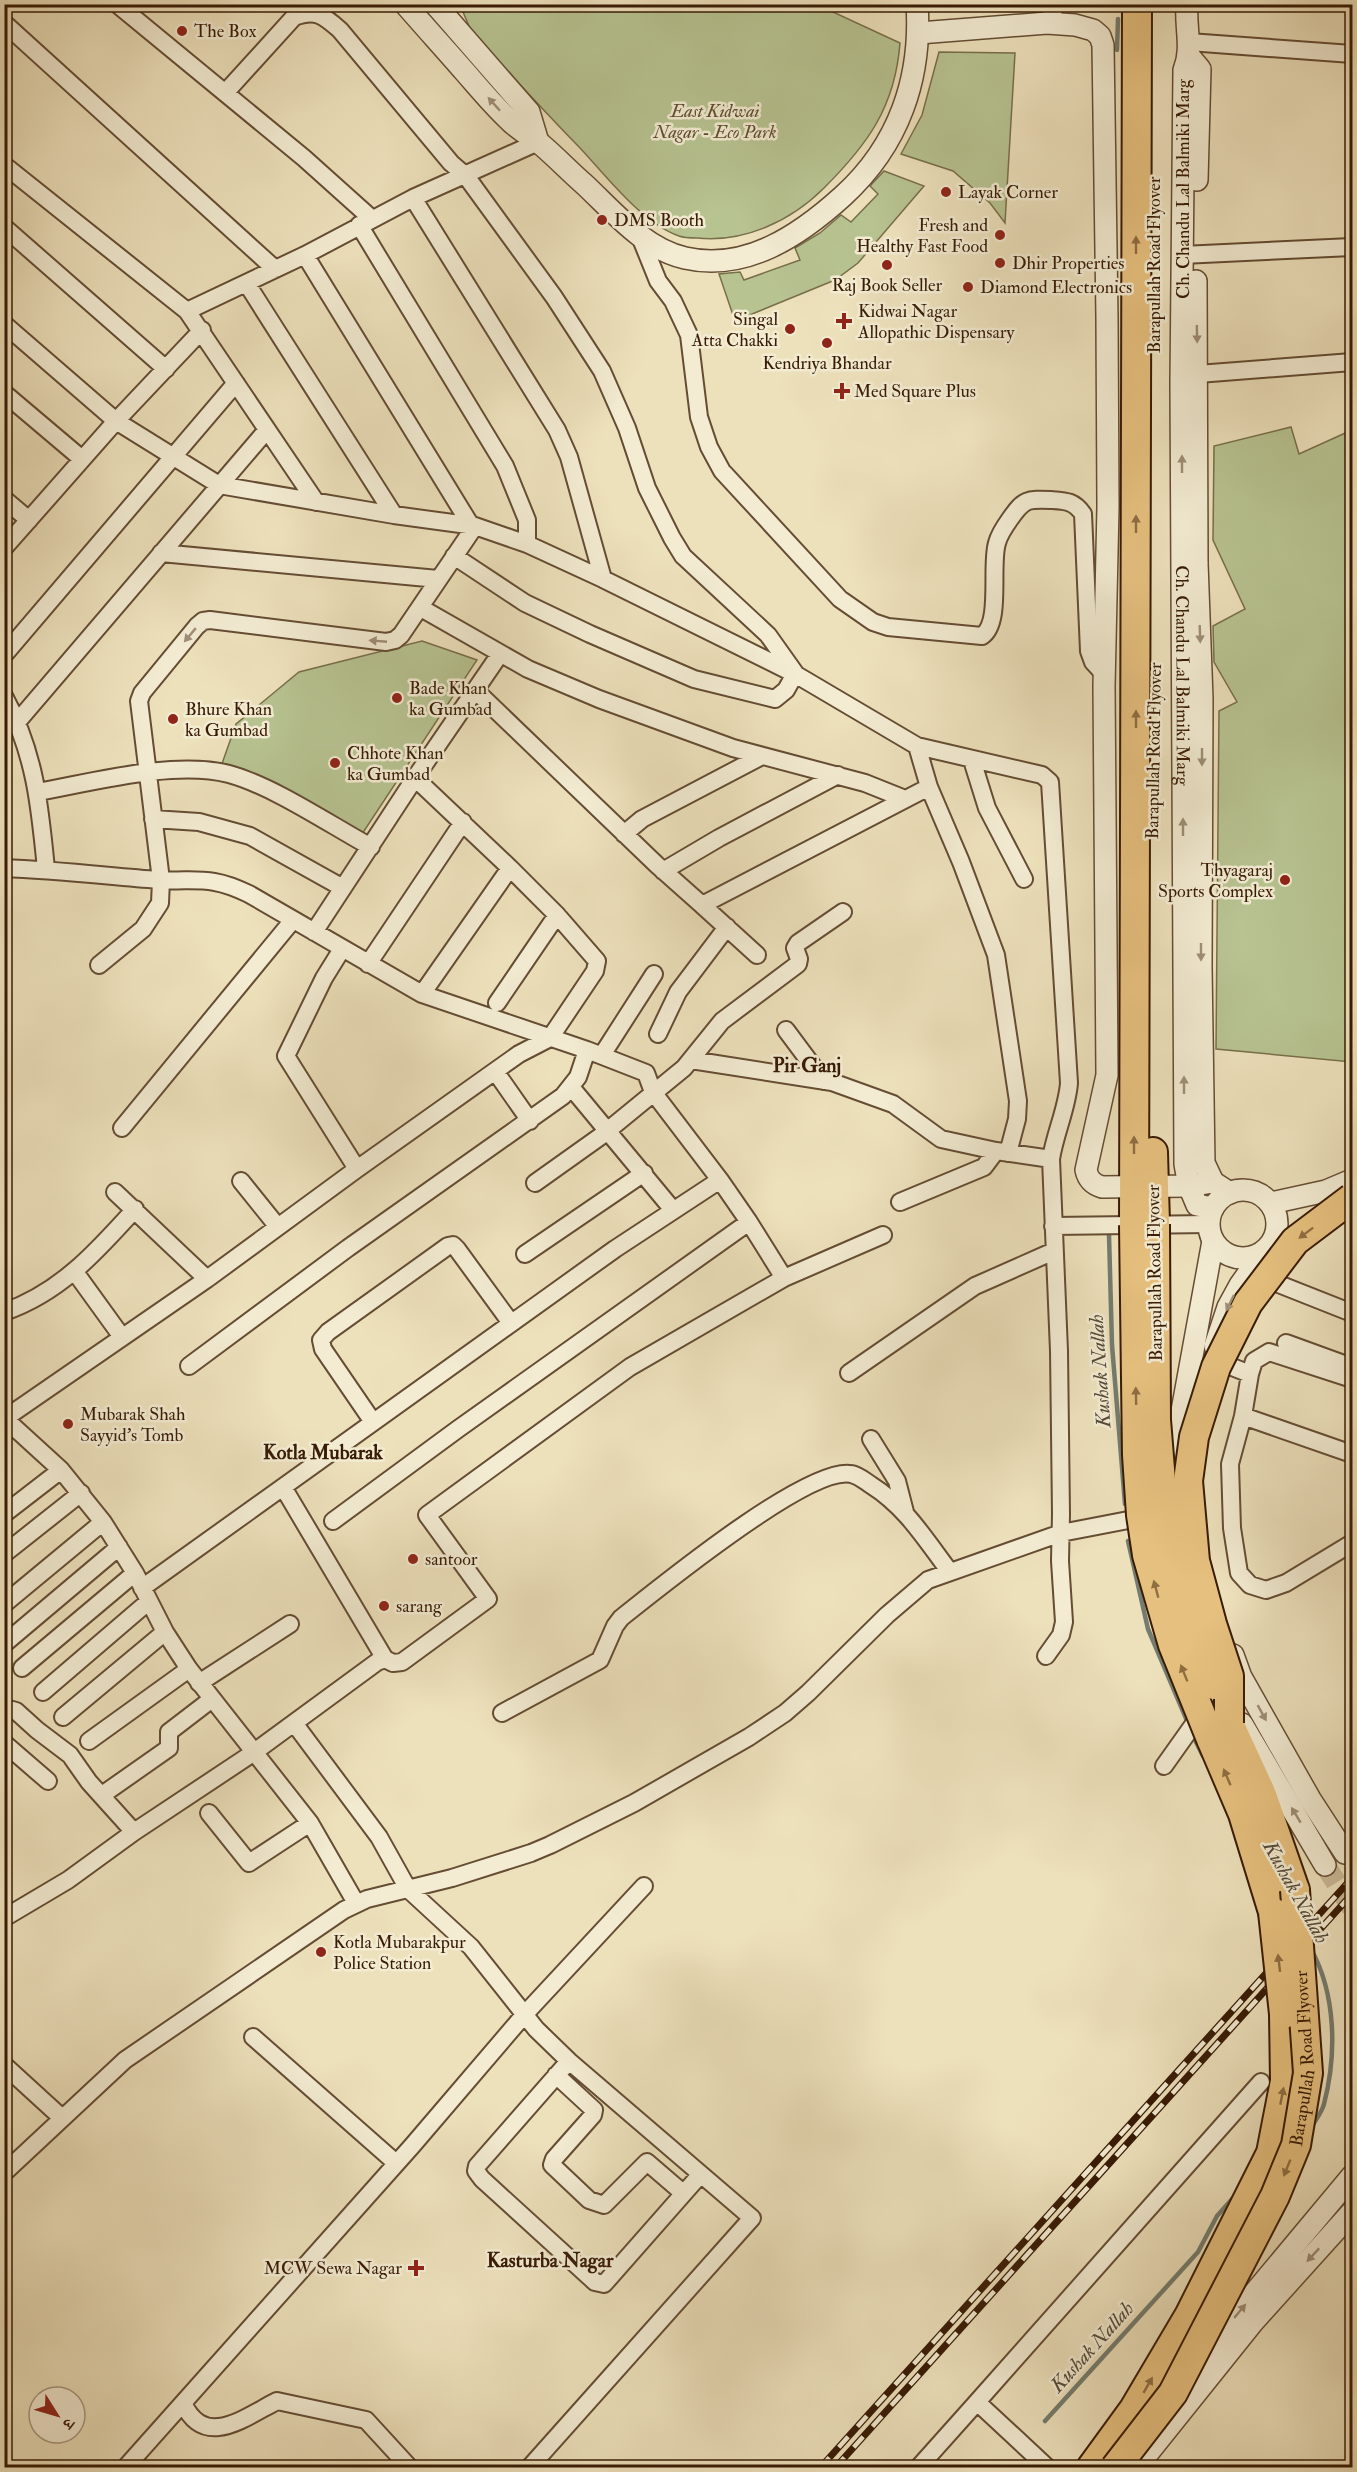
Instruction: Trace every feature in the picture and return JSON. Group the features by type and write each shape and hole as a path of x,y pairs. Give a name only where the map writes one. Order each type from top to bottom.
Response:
{"highway":[{"name":"Barapullah Road Flyover","path":"1091,2468 1134,2409 1189,2316 1271,2153 1285,2081 1284,2014 1273,1912 1243,1814 1173,1645 1147,1555 1141,1515 1137,1455 1134,1225 1137,4"},
{"name":"Barapullah Road Flyover","path":"1115,2468 1173,2393 1275,2196 1296,2145 1308,2073 1295,1890 1262,1795 1219,1715 1192,1632 1166,1544 1156,1420 1152,1035 1155,624 1154,4"},
{"path":"1219,1715 1229,1676 1194,1561 1188,1481 1194,1437 1216,1367 1248,1303 1295,1241 1353,1198"}],"street":[{"path":"117,4 303,158 366,222 505,466 527,520 527,544"},
{"path":"435,4 529,112 538,142"},
{"path":"414,8 509,121 538,142 639,234 663,250 684,258 724,261 765,250 800,232 853,187 875,161 897,127 913,80 919,33 917,4"},
{"path":"1047,23 1057,4"},
{"name":"Ch. Chandu Lal Balmiki Marg","path":"1187,4 1189,49 1200,69 1189,255 1192,699 1201,968 1204,1163 1221,1187"},
{"path":"225,93 294,17 308,12 324,16 340,30 451,163 466,176 554,297 602,370 623,419 647,488 683,556 768,635 795,674"},
{"path":"4,23 275,269"},
{"path":"919,33 1047,23 1083,26 1100,36 1103,45 1108,472 1104,674 1107,1075 1086,1170 1094,1185 1101,1187 1221,1187 1252,1191 1271,1203 1276,1213 1278,1224 1276,1236 1249,1272 1228,1307 1211,1358 1199,1434 1200,1530 1214,1602 1241,1677 1310,1799 1345,1853"},
{"path":"1189,49 1353,54"},
{"path":"187,311 305,255 412,198 466,176 538,142"},
{"path":"4,165 187,311 316,502"},
{"path":"412,198 556,430 569,457 603,579"},
{"path":"4,228 166,369"},
{"path":"639,234 658,281 673,301 689,335 699,417 722,471 840,599 873,622 888,627 982,636 991,625 997,543 1006,525 1025,501 1032,499 1070,502 1077,505 1083,514 1089,651 1093,662 1104,674"},
{"path":"1189,255 1353,247"},
{"path":"305,255 473,525"},
{"name":"Ch. Chandu Lal Balmiki Marg","path":"1181,1186 1185,1164 1192,699 1197,562 1198,374 1189,255"},
{"path":"247,284 394,515"},
{"path":"4,324 116,421 219,485 394,515 473,525 527,544 795,674 917,746 1042,776 1052,785 1069,1083 1068,1097 1054,1138 1052,1159 1059,1362 1060,1561 1064,1622 1062,1635 1046,1656"},
{"path":"4,548 116,421 202,330"},
{"path":"1198,374 1353,362"},
{"path":"4,655 174,459 236,383"},
{"path":"4,393 82,459"},
{"path":"18,721 266,431"},
{"path":"4,499 29,520"},
{"path":"99,965 143,929 160,903 161,880 139,711 142,693 203,621 386,642 395,640 421,608 473,525"},
{"path":"161,553 438,579"},
{"path":"454,556 525,603 590,634 704,682 775,699 786,690 795,674"},
{"path":"421,608 541,675 599,699 680,730 762,756 866,783 906,799"},
{"path":"314,932 500,654"},
{"path":"475,690 663,871 757,955"},
{"path":"4,696 18,721 38,792 46,869"},
{"path":"900,1202 984,1167 1002,1152 1017,1119 1018,1101 998,961 990,935 929,787 917,746"},
{"path":"624,834 642,819 762,756"},
{"path":"972,760 987,808 1024,879"},
{"path":"38,792 147,773 200,770 228,774 262,787 371,847"},
{"path":"663,871 719,838 838,775"},
{"path":"356,1903 309,1823 189,1669 165,1632 103,1522 61,1470 5,1418 207,1279 357,1168 495,1071 528,1048 550,1038 597,965 593,954 557,915 415,778"},
{"path":"702,905 929,787"},
{"path":"153,819 199,822 250,836 343,888"},
{"path":"368,964 463,822"},
{"path":"4,868 46,869 161,880 206,879 222,882 249,894 422,994 646,1072 653,1092 750,1222 784,1278"},
{"path":"422,994 510,868"},
{"path":"535,1183 608,1129 691,1060 722,1021 798,964 799,959 795,948 798,943 843,912"},
{"path":"497,1004 557,915"},
{"path":"122,1128 293,920"},
{"path":"658,1034 678,992 727,927"},
{"path":"342,949 324,978 286,1056 357,1168"},
{"path":"189,1366 348,1248 563,1096 654,974"},
{"path":"786,1030 824,1081"},
{"path":"691,1060 845,1086 893,1104 941,1139 1002,1152 1052,1159"},
{"path":"495,1071 530,1121"},
{"path":"571,1087 673,1210"},
{"path":"525,1254 644,1173"},
{"path":"22,1668 141,1588 511,1323 720,1180"},
{"path":"1271,1203 1326,1191 1353,1180"},
{"path":"241,1181 278,1227"},
{"path":"1181,1186 1211,1224 1219,1250 1240,1259 1262,1254"},
{"path":"1221,1187 1220,1199 1211,1224 1182,1411 1178,1482 1179,1510 1189,1588 1221,1689 1325,1865"},
{"path":"115,1192 207,1279"},
{"path":"4,1312 42,1296 75,1272 135,1209"},
{"path":"333,1521 458,1429 750,1222"},
{"path":"1053,1226 1211,1224"},
{"path":"283,1487 385,1659 393,1663 402,1662 488,1599 427,1515 630,1367 784,1278 883,1235"},
{"path":"373,1422 323,1349 321,1340 328,1332 448,1245 453,1245 457,1249 511,1323"},
{"path":"849,1373 975,1286 1054,1251"},
{"path":"75,1272 122,1337"},
{"path":"1249,1272 1353,1313"},
{"path":"1286,1343 1353,1367"},
{"path":"1353,1379 1269,1352 1254,1361 1230,1464 1232,1528 1239,1573 1250,1586 1266,1590 1286,1583 1353,1543"},
{"path":"1211,1358 1250,1374"},
{"path":"1243,1416 1353,1454"},
{"path":"871,1438 897,1481 905,1512"},
{"path":"6,1511 61,1470"},
{"path":"502,1713 596,1663 603,1656 615,1626 621,1618 712,1545 814,1483 842,1474 855,1475 889,1497 905,1512 950,1572"},
{"path":"4,1554 81,1493"},
{"path":"4,2173 125,2060 356,1903 452,1878 550,1845 634,1803 785,1713 918,1586 950,1572 1061,1533 1179,1510"},
{"path":"4,1604 103,1522"},
{"path":"4,1644 119,1547"},
{"path":"43,1692 141,1588"},
{"path":"199,1683 290,1624"},
{"path":"63,1717 165,1632"},
{"path":"4,1918 68,1880 385,1659"},
{"path":"90,1741 189,1669"},
{"path":"1221,1689 1241,1677"},
{"path":"1164,1766 1219,1715 1221,1689"},
{"path":"102,1795 169,1748 171,1730 212,1700"},
{"path":"4,1711 9,1709 16,1711 70,1755 89,1782 134,1832"},
{"path":"294,1723 380,1837 408,1889 471,1947 494,1973 524,2015 569,2061 752,2218 529,2468"},
{"path":"4,1743 48,1781"},
{"path":"209,1813 249,1863 309,1823"},
{"path":"125,2468 524,2015 644,1886"},
{"path":"253,2037 396,2163"},
{"path":"569,2061 477,2166 476,2171 595,2282 604,2284 700,2175"},
{"path":"4,2065 62,2118"},
{"path":"556,2075 594,2110"},
{"path":"918,2468 1262,2082"},
{"path":"609,2095 594,2110 552,2165 589,2200 604,2205 664,2143"},
{"path":"647,2162 683,2193"},
{"path":"1107,2468 1352,2180"},
{"path":"1136,2468 1260,2313 1353,2212"},
{"path":"183,2403 190,2419 210,2428 229,2426 277,2401 366,2420 410,2468"},
{"path":"977,2402 1048,2468"}],"green space":[{"name":"East Kidwai Nagar - Eco Park","path":"460,5 818,5 900,43 892,86 877,123 854,156 811,200 782,220 749,233 715,239 688,238 665,230 626,198 472,33"},
{"path":"939,52 1015,53 1005,223 990,203 953,171 901,154 922,115"},
{"path":"884,171 924,186 858,263 835,280 735,321 719,274 740,272 744,280 800,260 795,248 820,233 841,215 851,222 878,194 870,186"},
{"name":"Thyagaraj Sports Complex","path":"1291,427 1299,454 1352,430 1352,1062 1216,1049 1219,711 1237,702 1214,662 1213,626 1245,609 1213,540 1214,446"},
{"path":"422,641 477,660 362,834 218,775 236,724 299,672"}],"waterway":[{"name":"Kushak Nallah","path":"1117,50 1118,19"},
{"name":"Kushak Nallah","path":"1109,1235 1112,1345 1125,1504"},
{"name":"Kushak Nallah","path":"1128,1541 1148,1629 1188,1723"},
{"name":"Kushak Nallah","path":"1192,1734 1203,1756"},
{"name":"Kushak Nallah","path":"1311,1949 1325,1985 1332,2025 1328,2085 1324,2104 1311,2128"},
{"name":"Kushak Nallah","path":"1045,2421 1198,2252 1217,2216 1233,2198"}],"tunnel":[{"path":"1325,1865 1352,1908"}],"railway":[{"path":"820,2468 1352,1878"},
{"path":"835,2468 1352,1894"}],"place":[{"name":"The Box","path":"182,31"},
{"name":"Layak Corner","path":"946,192"},
{"name":"DMS Booth","path":"602,220"},
{"name":"Fresh and Healthy Fast Food","path":"1000,235"},
{"name":"Dhir Properties","path":"1000,263"},
{"name":"Raj Book Seller","path":"887,265"},
{"name":"Diamond Electronics","path":"968,287"},
{"name":"Kidwai Nagar Allopathic Dispensary","path":"844,321"},
{"name":"Singal Atta Chakki","path":"790,329"},
{"name":"Kendriya Bhandar","path":"827,343"},
{"name":"Med Square Plus","path":"842,391"},
{"name":"Bade Khan ka Gumbad","path":"397,698"},
{"name":"Bhure Khan ka Gumbad","path":"173,719"},
{"name":"Chhote Khan ka Gumbad","path":"335,763"},
{"name":"Thyagaraj Sports Complex","path":"1285,880"},
{"name":"Mubarak Shah Sayyid's Tomb","path":"68,1424"},
{"name":"santoor","path":"413,1559"},
{"name":"sarang","path":"384,1606"},
{"name":"Kotla Mubarakpur Police Station","path":"321,1952"},
{"name":"MCW Sewa Nagar","path":"416,2268"}],"district":[{"name":"Pir Ganj","path":"807,1065"},
{"name":"Kotla Mubarak","path":"323,1452"},
{"name":"Kasturba Nagar","path":"550,2260"}]}
